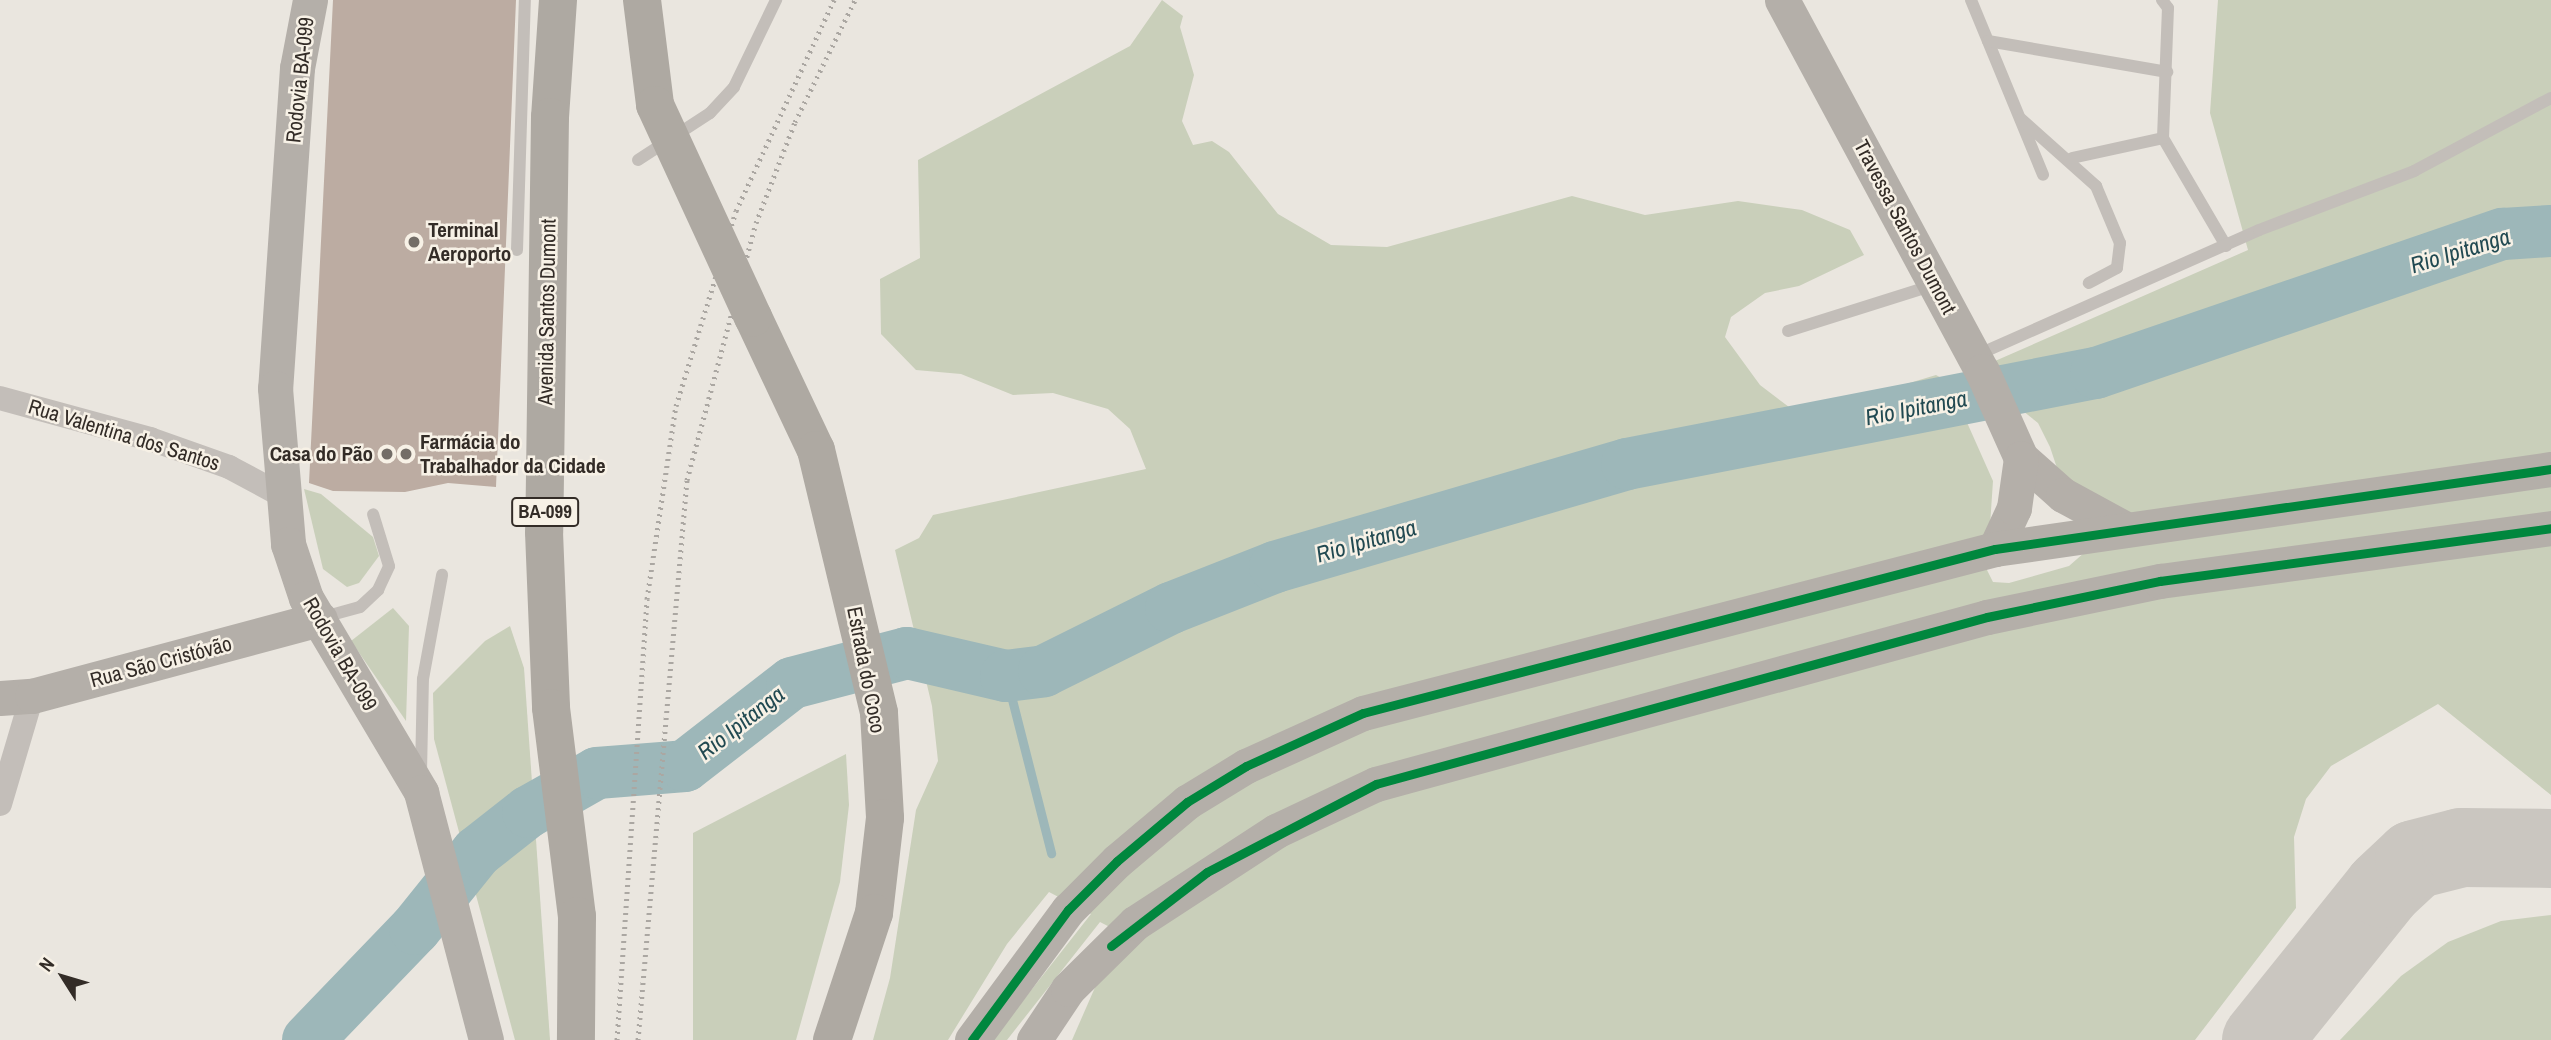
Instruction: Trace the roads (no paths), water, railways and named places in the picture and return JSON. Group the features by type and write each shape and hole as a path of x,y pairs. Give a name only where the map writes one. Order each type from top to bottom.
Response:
{"highway":[{"name":"Avenida Santos Dumont","path":"558,0 550,117 544,532 551,708 572,843 576,1040"},
{"name":"Estrada do Coco","path":"642,0 655,104 816,450 879,713 885,818 874,913 832,1040"}],"main road":[{"name":"Rodovia BA-099","path":"310,0 297,68 275,387 288,544 320,618 421,792 427,829 486,1040"},
{"name":"Travessa Santos Dumont","path":"1782,0 1978,363 2017,450 2063,495 2122,527"},
{"path":"1995,549 2014,508 2017,450"},
{"path":"972,1040 1068,910 1187,802 1246,766 1363,713 1995,549 2122,527 2551,469"},
{"path":"1034,1040 1068,989 1135,923 1276,831 1376,784 1987,617 2160,581 2551,528"},
{"name":"Rua São Cristóvão","path":"16,697 320,618"}],"street":[{"name":"Rua Valentina dos Santos","path":"0,398 150,439 229,467 283,496"},
{"path":"0,804 16,697"}],"lane":[{"path":"517,250 525,0"},
{"path":"638,160 710,113 734,87 776,0"},
{"path":"1970,0 2043,175"},
{"path":"2162,0 2168,8 2163,138 2225,246"},
{"path":"1988,41 2167,72"},
{"path":"1978,363 2225,246 2414,171 2551,98"},
{"path":"2021,119 2072,159 2096,186 2122,250 2117,268 2089,283"},
{"path":"2072,159 2163,138"},
{"path":"1788,331 1936,285"},
{"path":"320,618 360,607 378,590 389,566 373,514"},
{"path":"421,792 423,679 442,575"}],"waterway":[{"name":"Rio Ipitanga","path":"308,1040 415,929 477,852 528,812 597,773 685,766 792,683 907,653 1006,676 1044,671 1171,608 1275,567 1627,464 2096,373 2503,234 2551,231"},
{"path":"1006,676 1051,853"}],"railway":[{"path":"617,1040 647,599 676,406 736,211 834,0"},
{"path":"638,1040 687,480 756,223 795,122 855,0"}],"place":[{"name":"Terminal Aeroporto","path":"414,242"},
{"name":"Casa do Pão","path":"387,454"},
{"name":"Farmácia do Trabalhador da Cidade","path":"406,454"}]}
